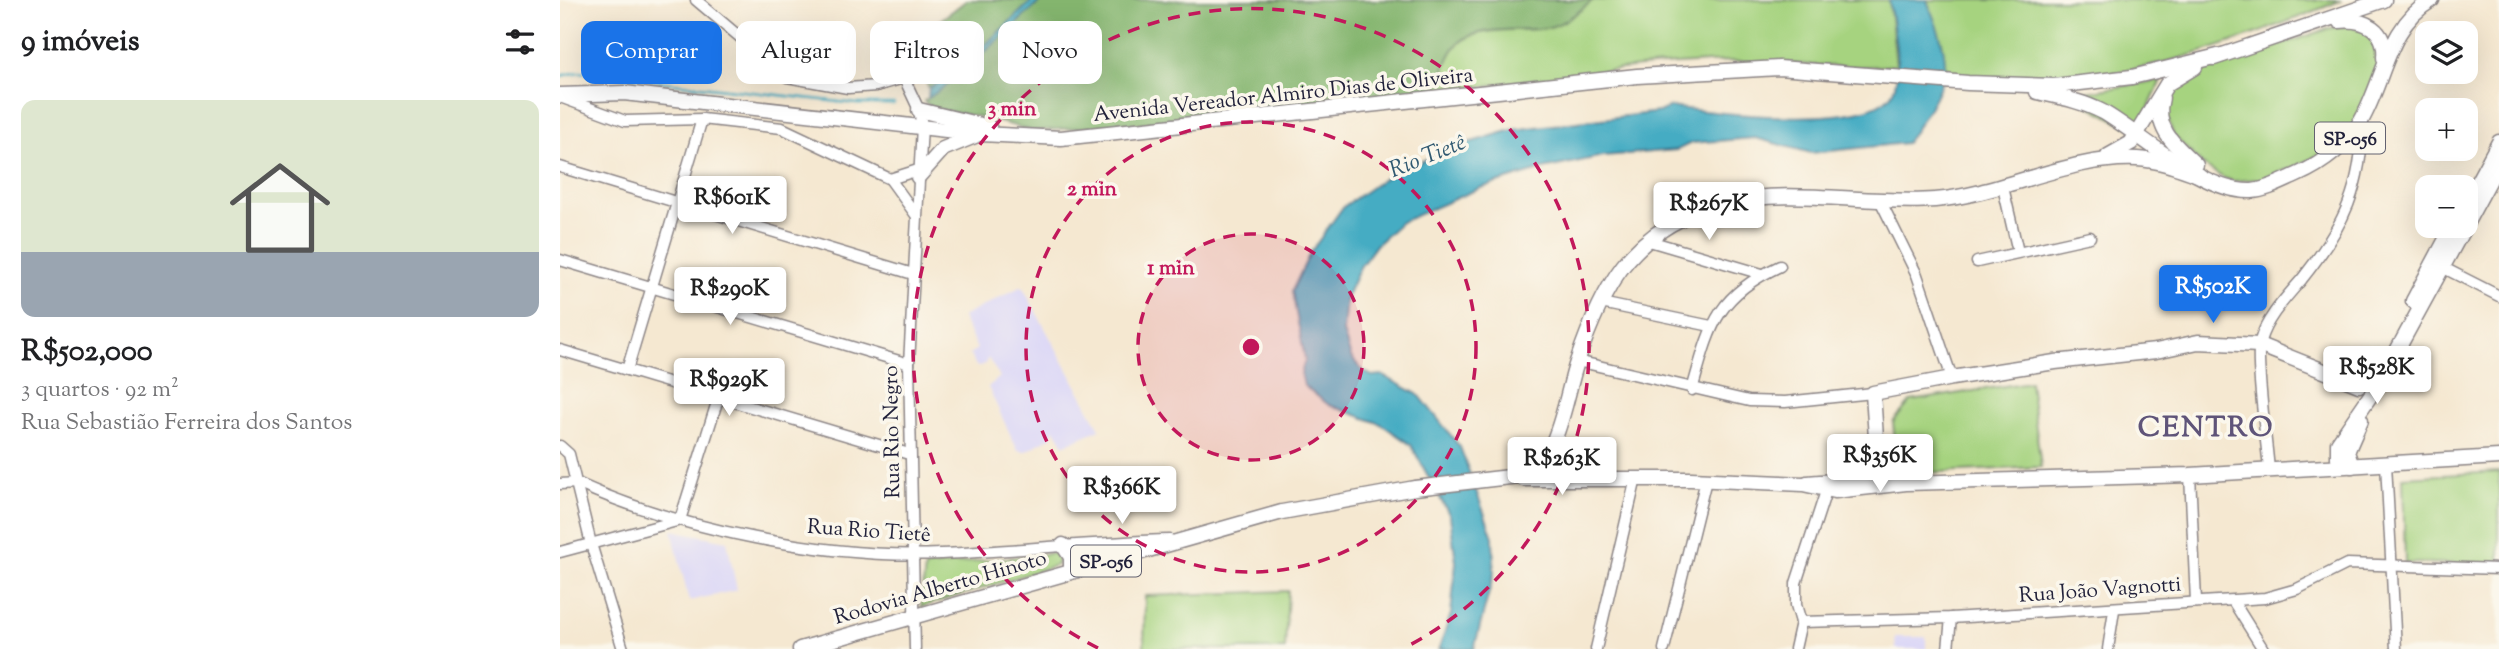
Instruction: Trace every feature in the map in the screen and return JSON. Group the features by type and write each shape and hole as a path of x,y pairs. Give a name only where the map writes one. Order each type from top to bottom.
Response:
{"main road":[{"path":"2314,24 2357,0"},
{"name":"SP-056","path":"1537,469 1553,442 1577,361 1601,303 1622,267 1646,240 1696,212 1745,199 1945,198 2003,187 2083,165 2127,147 2138,135 2158,94 2167,84 2221,55 2384,0"},
{"name":"SP-056","path":"2083,165 2145,160 2199,175 2220,185 2253,191 2304,171 2339,149 2363,118 2404,24 2417,9 2432,0"},
{"path":"2314,24 2356,20 2372,26 2383,40 2384,65"},
{"name":"Avenida Vereador Almiro Dias de Oliveira","path":"560,96 624,93 981,134 1085,137 1651,75 1769,68 2012,86 2111,81 2221,55"},
{"path":"2167,84 2159,113 2161,126 2176,145 2220,185"},
{"name":"Avenida Vereador Almiro Dias de Oliveira","path":"2012,86 2073,99 2101,111 2199,175"},
{"path":"919,110 1031,137"},
{"path":"2101,111 2114,123 2120,136 2118,147 2111,155"},
{"path":"918,173 943,149 981,134"},
{"path":"2478,181 2499,142"},
{"path":"2478,201 2499,163"},
{"path":"2352,466 2347,452 2372,394 2438,265 2448,238"},
{"path":"1826,491 1835,485 1872,478 1878,468 1873,393 1952,377 2156,351 2197,342 2259,345 2359,385 2367,384 2374,377 2456,238"},
{"path":"2352,466 2338,458 2336,449 2362,396 2359,385"},
{"path":"2347,428 2372,394"},
{"path":"1553,442 1554,462 1565,473"},
{"path":"1803,484 1826,491 1906,483 2190,475 2499,457"},
{"path":"2323,467 2338,458"},
{"path":"1878,468 1889,479 1906,483"},
{"path":"1537,469 1606,478"},
{"name":"Rodovia Alberto Hinoto","path":"800,649 1282,512 1415,488 1519,478 1537,469"},
{"name":"Rodovia Alberto Hinoto","path":"1498,479 1537,469"},
{"path":"1519,478 1636,478 1803,484 1831,479 1860,480"},
{"path":"1063,545 1071,557 1071,571"}],"street":[{"name":"Rua Rio Negro","path":"696,0 787,77 848,88 876,86 904,78 919,110 922,126 909,364 915,649"},
{"path":"560,96 625,121 702,119 782,128 890,179 916,215"},
{"path":"2269,470 2259,345 2272,315 2333,236 2354,192 2363,156 2363,118"},
{"path":"627,370 654,288 702,119"},
{"path":"560,167 913,274"},
{"path":"890,179 918,173"},
{"path":"2003,187 2018,252"},
{"path":"1880,200 1917,275 1952,377"},
{"path":"1977,262 2090,237"},
{"path":"1646,240 1762,274"},
{"path":"560,260 909,364"},
{"path":"2438,265 2499,296"},
{"path":"1692,390 1711,326 1734,296 1762,274 1780,266"},
{"path":"1601,303 1711,326"},
{"path":"560,350 909,454"},
{"path":"1577,361 1692,390 1766,402 1873,393"},
{"path":"560,552 680,520 718,398"},
{"path":"560,446 569,454 591,544 624,649"},
{"path":"2386,464 2394,568 2396,649"},
{"path":"2190,475 2196,601"},
{"path":"1595,649 1636,478"},
{"path":"1664,649 1706,480"},
{"name":"Rua Rio Tietê","path":"560,484 577,483 680,520 816,547 914,554 1183,540"},
{"path":"1796,649 1801,621 1796,605 1796,583 1826,491"},
{"name":"Rua João Vagnotti","path":"1801,621 1951,618 2114,610 2196,601 2233,601 2281,595 2347,564 2394,568 2499,569"},
{"path":"2233,601 2263,649"},
{"path":"2108,649 2114,610"},
{"path":"1948,649 1951,618"}],"shaded area":[{"path":"1022,286 1100,429 1064,445 1054,428 1051,437 1024,452 1017,449 988,387 1000,377 988,358 985,364 977,367 969,354 977,349 962,317"},
{"path":"672,530 727,541 737,590 689,601"},
{"path":"1895,637 1926,637 1926,649 1896,649"}],"green space":[{"path":"967,0 1033,0 1011,21 998,21 998,33 984,46 984,21 939,21"},
{"path":"1042,0 1593,0 1571,17 1553,26 1490,31 1460,42 1455,46 1446,65 1437,92 1138,124 1032,131 990,119 932,108 924,101 949,84 984,84 984,53 998,40 998,84 1102,84 1102,21 1019,21"},
{"path":"1593,0 1889,0 1896,65 1850,66 1732,61 1675,64 1437,92 1448,58 1460,42 1490,32 1553,26 1571,17"},
{"path":"1927,0 2342,0 2221,45 2140,68 2055,79 2012,79 1961,74 1945,66 1939,33"},
{"path":"2351,26 2365,31 2377,44 2379,62 2357,122 2326,152 2261,179 2233,181 2204,166 2174,136 2162,104 2171,88 2187,76 2331,28"},
{"path":"2161,80 2138,132 2069,95"},
{"path":"2030,382 2041,467 1898,474 1893,422 1911,401"},
{"path":"2499,472 2499,564 2405,563 2403,477"},
{"path":"1053,553 1058,559 1057,565 921,607 925,567"},
{"path":"1288,591 1285,649 1144,649 1145,596"}],"water":[{"path":"1033,0 1042,0 1019,21 1011,21"},
{"path":"1889,0 1927,0 1945,56 1941,84 1906,143 1811,153 1755,138 1691,143 1677,150 1603,156 1543,169 1480,188 1401,222 1377,244 1360,267 1346,298 1343,332 1351,357 1362,370 1372,376 1382,375 1419,395 1460,447 1493,537 1494,573 1474,649 1439,649 1451,614 1456,562 1450,516 1411,445 1381,424 1329,405 1304,386 1301,373 1305,360 1292,291 1310,253 1343,207 1386,177 1451,148 1512,130 1659,112 1670,107 1789,117 1855,112 1879,104 1893,91 1897,72"},
{"path":"998,33 998,40 984,53 984,46"},
{"path":"937,84 949,84 928,98 929,88"}],"waterway":[{"path":"560,76 579,72 857,104 894,104"}],"district":[{"name":"CENTRO","path":"2206,426"}],"water label":[{"name":"Rio Tietê","path":"1427,155"}]}
